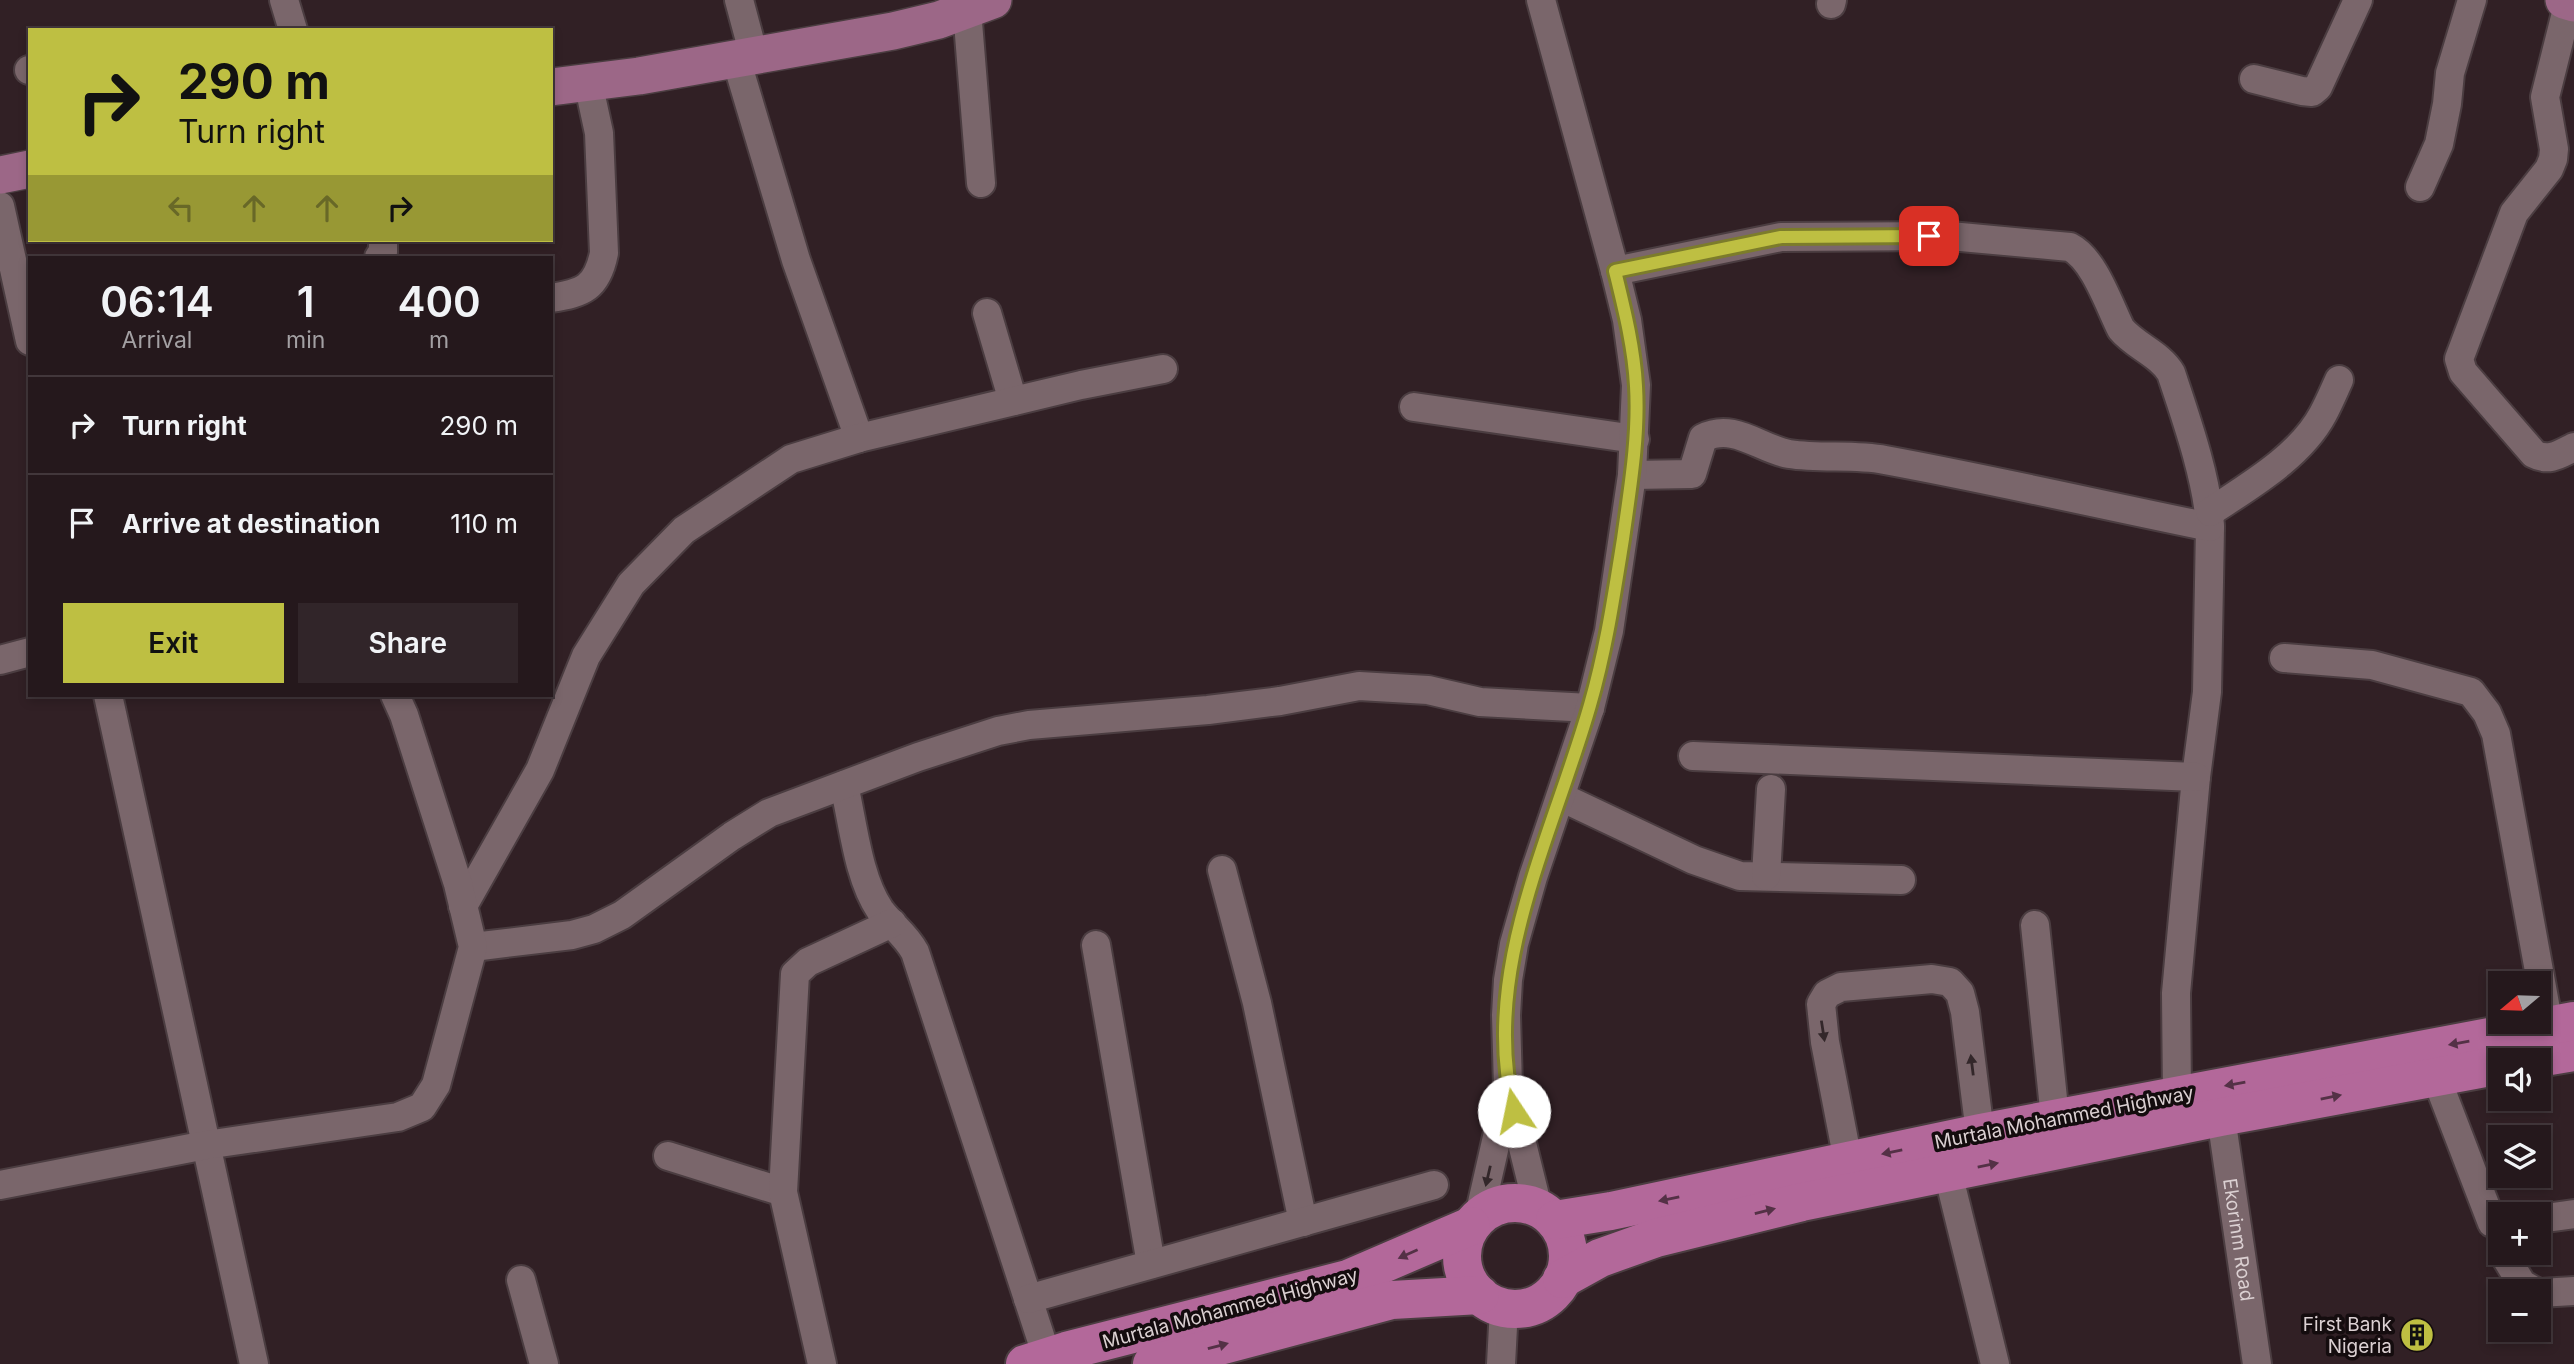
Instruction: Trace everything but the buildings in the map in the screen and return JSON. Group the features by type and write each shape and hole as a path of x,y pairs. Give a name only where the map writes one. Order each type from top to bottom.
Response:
{"highway":[{"path":"2544,1048 2566,1033"},
{"name":"Murtala Mohammed Highway","path":"1546,1214 1611,1211 1980,1132 2177,1095 2566,1033"},
{"name":"Murtala Mohammed Highway","path":"1562,1279 1600,1258 1656,1238 1802,1202 2221,1117 2488,1067"},
{"path":"1514,1202 1546,1214 1563,1234 1568,1249 1562,1279 1548,1297 1519,1309 1492,1301 1469,1282 1463,1267 1464,1241 1475,1221 1489,1209 1514,1202"},
{"name":"Murtala Mohammed Highway","path":"1036,1360 1348,1279 1475,1221"},
{"name":"Murtala Mohammed Highway","path":"1152,1364 1392,1300 1492,1301"}],"main road":[{"path":"553,87 745,58 893,31 939,20 980,5"},
{"path":"0,175 28,169"}],"street":[{"path":"284,0 292,28"},
{"path":"739,0 745,58 796,260 859,438"},
{"path":"1541,0 1615,271 1627,320 1636,385 1632,475 1609,631 1590,708 1532,877 1514,944 1508,980 1508,1087 1546,1214"},
{"path":"2254,79 2312,92 2318,87 2358,0"},
{"path":"2420,187 2439,144 2447,104 2449,74 2472,0"},
{"path":"2569,1 2545,97 2554,149 2553,159 2549,169 2514,214 2459,359 2463,372 2533,454 2540,458 2550,458 2574,447"},
{"path":"980,5 981,183"},
{"path":"553,298 578,294 588,288 601,267 604,253 599,133 588,82"},
{"path":"0,205 28,332"},
{"path":"1615,271 1781,237 1950,236 2070,247 2082,256 2094,273 2127,337 2166,365 2189,430 2210,520 2207,692 2196,777 2176,993 2177,1095"},
{"path":"987,313 1013,401"},
{"path":"463,906 540,770 586,656 631,584 684,530 791,459 859,438 1163,369"},
{"path":"1632,475 1692,474 1703,438 1709,435 1744,435 1789,454 1884,460 2210,520 2291,453 2322,416 2339,380"},
{"path":"1414,407 1635,439"},
{"path":"0,660 28,653"},
{"path":"2284,658 2372,665 2471,692 2487,713 2496,734 2566,1033"},
{"path":"473,947 572,935 594,929 622,915 732,836 769,813 970,738 1029,725 1208,710 1280,701 1359,686 1428,690 1480,702 1590,708"},
{"path":"108,697 254,1364"},
{"path":"0,1185 206,1145 398,1117 422,1107 436,1085 473,947 463,906 404,715 395,697"},
{"path":"1693,757 2196,777"},
{"path":"844,785 863,868 881,911 906,936 915,952 1028,1299 1036,1360"},
{"path":"1766,876 1771,789"},
{"path":"1561,797 1694,860 1740,876 1901,880"},
{"path":"1222,870 1257,1003 1303,1222"},
{"path":"822,1364 783,1192 795,974 808,962 892,923"},
{"path":"2035,925 2055,1118"},
{"path":"1096,945 1151,1264"},
{"path":"1848,1161 1825,1042 1821,1004 1828,994 1841,987 1933,979 1950,982 1959,993 1965,1012 1980,1132"},
{"path":"2437,1077 2488,1209"},
{"path":"1475,1221 1508,1087"},
{"name":"Ekorinm Road","path":"2221,1117 2257,1364"},
{"path":"668,1156 783,1192"},
{"path":"1948,1173 1995,1364"},
{"path":"1028,1299 1434,1185"},
{"path":"2551,1217 2574,1214"},
{"path":"521,1280 544,1364"},
{"path":"2551,1292 2574,1291"},
{"path":"1492,1301 1501,1364"}],"place":[{"name":"First Bank Nigeria","path":"2417,1335"}],"route":[{"path":"1514,1111 1508,1087 1506,1015 1514,944 1532,877 1561,797 1601,667 1609,631 1632,475 1636,385 1627,320 1615,271 1781,237 1929,236"}]}
